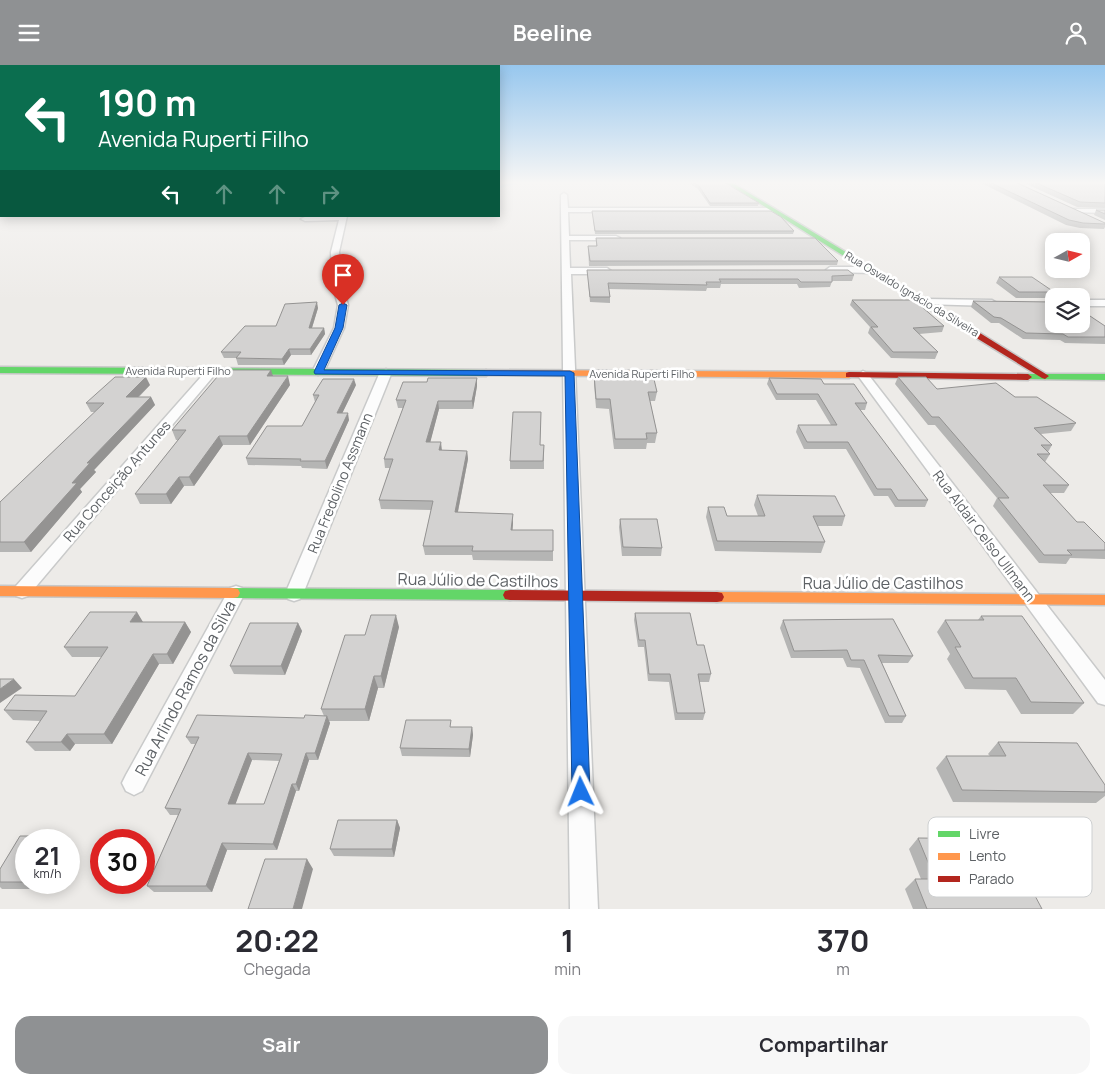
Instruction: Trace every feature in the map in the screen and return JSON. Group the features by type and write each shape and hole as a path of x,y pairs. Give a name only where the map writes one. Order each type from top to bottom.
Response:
{"street":[{"path":"318,372 339,328 343,305 337,283 335,252 343,221"},
{"path":"564,221 584,909"},
{"name":"Rua Osvaldo Ignácio da Silveira","path":"790,221 926,302 1045,376"},
{"path":"565,238 623,238"},
{"path":"799,238 818,238"},
{"path":"823,270 872,270"},
{"path":"566,271 615,271"},
{"path":"926,302 1004,303"},
{"path":"1090,303 1105,303"},
{"name":"Avenida Ruperti Filho","path":"2,371 1105,377"},
{"name":"Rua Conceição Antunes","path":"22,591 212,371"},
{"name":"Rua Fredolino Assmann","path":"294,594 386,372"},
{"name":"Rua Aldair Celso Ullmann","path":"863,375 1105,696"},
{"name":"Rua Júlio de Castilhos","path":"0,591 1105,600"},
{"name":"Rua Arlindo Ramos da Silva","path":"134,783 236,593"}],"building":[{"path":"594,221 785,221 794,231 595,231"},
{"path":"1075,221 1101,221 1105,224"},
{"path":"596,238 815,238 838,261 590,261 588,246 597,246"},
{"path":"587,270 848,270 854,275 832,276 832,282 801,282 798,279 719,279 721,282 706,282 707,285 608,283 610,297 590,297"},
{"path":"999,277 1032,277 1048,288 1045,288 1045,292 1019,292"},
{"path":"852,300 914,300 944,326 913,328 938,352 893,352 871,327 878,327"},
{"path":"973,301 1045,302 1045,333 1090,333 1090,316 1105,326 1105,337 1068,337 1063,334 1026,333 1001,318 994,317"},
{"path":"317,302 309,328 324,328 310,349 289,349 282,359 236,358 241,352 221,352 245,326 276,326 285,304"},
{"path":"223,370 271,370 267,376 288,376 247,436 219,436 189,477 179,477 166,494 135,494 186,430 172,430"},
{"path":"594,374 653,375 657,392 648,392 657,433 646,433 647,439 615,439 610,399 596,399"},
{"path":"115,377 146,377 126,397 151,397 87,463 90,463 72,483 77,483 24,542 0,542 0,502 104,403 86,403"},
{"path":"898,377 926,377 937,389 996,383 1015,397 1037,397 1076,423 1034,428 1052,445 1041,445 1050,454 1037,454 1069,485 1043,485 1077,522 1084,522 1105,543 1105,550 1067,550 1072,555 1044,555 998,498 1009,498 939,417 932,417"},
{"path":"428,378 477,378 472,401 438,401 426,442 441,442 439,450 467,451 455,512 513,514 511,530 553,530 553,551 472,551 473,546 423,546 433,501 379,500 393,459 384,459 406,400 396,400 403,382 427,382"},
{"path":"769,378 821,379 824,384 854,384 867,403 855,403 928,500 898,500 891,489 877,489 848,442 807,442 798,425 837,425 818,394 777,394"},
{"path":"323,379 354,379 337,413 348,413 325,461 246,458 267,426 302,426 319,395 313,395"},
{"path":"513,412 541,412 540,445 544,445 543,461 510,461"},
{"path":"757,495 835,496 845,516 813,516 825,542 717,541 708,507 724,507 727,516 765,516"},
{"path":"620,519 657,519 662,548 623,547"},
{"path":"90,612 137,612 130,622 185,622 167,654 153,654 104,734 67,734 61,742 26,742 47,711 4,710 15,695 75,696 108,647 64,647"},
{"path":"635,613 690,613 697,645 704,645 711,674 698,674 705,713 677,713 670,674 649,674 645,640 639,640"},
{"path":"371,615 396,615 381,676 374,676 365,709 321,709 345,635 365,635"},
{"path":"981,616 1022,616 1084,703 1031,702 1016,678 973,678 955,647 961,647 945,620 984,620"},
{"path":"893,619 913,656 878,655 906,716 889,716 864,660 851,660 847,650 794,651 783,620"},
{"path":"250,623 298,623 281,666 230,666"},
{"path":"0,679 14,679 0,689"},
{"path":"197,715 304,718 305,715 327,716 315,753 306,753 296,784 292,784 273,844 222,843 206,886 155,886 155,868 181,809 165,808 199,737 186,737","holes":["248,753 282,754 264,804 228,804"]},
{"path":"406,720 451,720 450,727 472,727 469,749 400,748"},
{"path":"998,742 1077,743 1105,785 1105,792 962,790 946,756 1006,756"},
{"path":"338,820 397,820 392,849 330,849"},
{"path":"918,838 928,838 928,862"},
{"path":"15,844 15,882 0,882 0,869"},
{"path":"265,859 307,859 293,909 248,909"},
{"path":"915,879 928,879 928,897 1036,897 1042,909 927,909"}],"traffic: fast":[{"path":"792,221 940,312"},
{"path":"0,370 486,373"},
{"path":"1028,377 1105,377"},
{"path":"233,593 510,595"}],"traffic: slow":[{"path":"486,373 849,375"},
{"path":"0,591 233,593"},
{"path":"717,597 1105,600"}],"traffic: jam":[{"path":"940,312 1045,376"},
{"path":"849,375 1028,377"},
{"path":"510,595 717,597"}],"route":[{"path":"343,305 339,328 318,372 570,373 574,597 581,792"}]}
